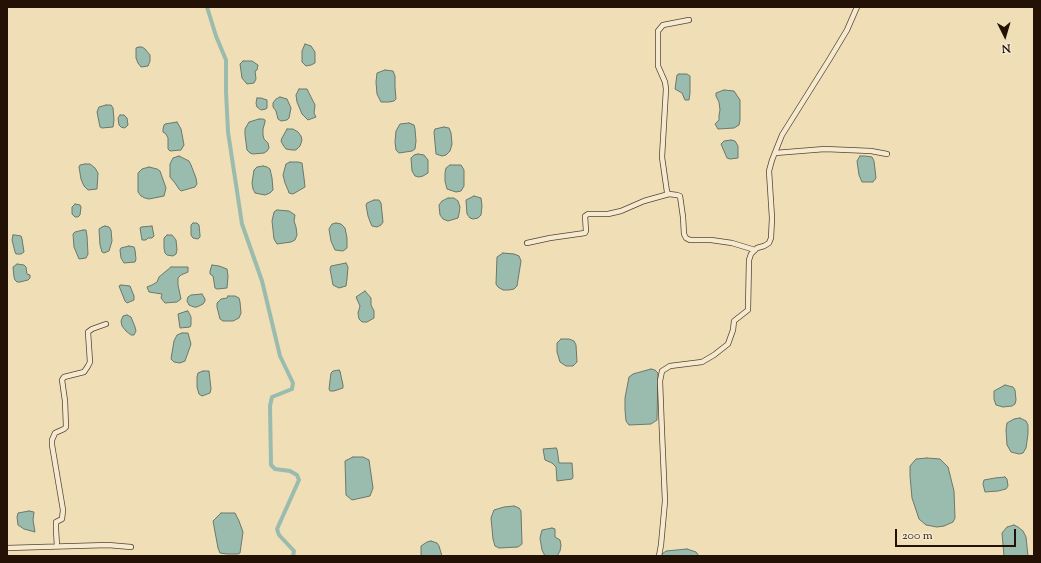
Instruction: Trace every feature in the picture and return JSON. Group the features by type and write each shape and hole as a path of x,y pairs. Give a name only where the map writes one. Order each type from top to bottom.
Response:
{"street":[{"path":"659,556 665,501 660,407 660,381 662,371 670,366 702,362 714,355 728,344 733,330 734,321 748,310 749,260 751,254 755,250 769,243 771,238 772,218 769,171 772,160 782,135 847,30 857,7"},
{"path":"669,194 667,192 662,157 666,82 658,66 658,31 662,25 689,20"},
{"path":"775,153 825,149 871,151 886,154"},
{"path":"527,243 550,238 585,234 586,216 588,214 608,214 622,211 644,201 669,194 680,196 684,234 686,238 690,240 711,240 732,243 755,250"},
{"path":"57,546 56,522 62,519 62,510 52,440 55,433 64,430 66,427 65,401 62,380 64,377 84,372 90,362 88,332 106,324"},
{"path":"7,548 108,545 131,547"}],"shaded area":[{"path":"305,44 311,46 315,52 315,63 306,66 302,62 302,51"},
{"path":"139,47 145,49 150,55 148,66 141,67 138,63 136,58 136,48"},
{"path":"243,61 252,61 258,65 257,70 255,71 256,79 254,83 247,84 242,78 240,64"},
{"path":"385,70 393,71 395,76 396,99 394,101 381,102 377,94 377,73"},
{"path":"687,74 690,76 689,100 685,100 682,93 675,89 677,75"},
{"path":"299,89 307,89 315,105 314,113 316,117 308,120 302,114 296,95"},
{"path":"724,90 734,91 740,100 740,120 739,125 734,128 718,129 715,124 719,120 720,110 716,93"},
{"path":"280,97 287,99 291,108 289,118 287,120 281,121 278,119 276,111 273,107 273,103"},
{"path":"257,98 267,100 266,109 261,110 257,107"},
{"path":"111,105 113,108 113,127 102,128 100,127 97,112 99,107"},
{"path":"120,115 124,115 127,118 128,125 124,128 119,125 118,118"},
{"path":"259,119 265,120 263,135 269,148 264,153 253,154 247,150 245,129 249,122"},
{"path":"177,122 181,129 184,145 181,150 170,151 168,149 168,138 163,132 163,129 165,124"},
{"path":"409,123 414,125 415,129 415,149 412,151 399,153 396,150 396,131 400,124"},
{"path":"444,127 449,128 452,144 450,151 446,155 442,156 436,154 434,132 435,129"},
{"path":"287,129 293,129 301,136 302,140 300,146 296,150 286,149 281,141"},
{"path":"724,141 735,141 738,146 738,158 727,158 721,144"},
{"path":"418,154 424,155 428,160 428,173 419,177 415,176 412,171 411,158"},
{"path":"179,156 189,161 197,184 195,187 181,191 170,177 170,164 173,158"},
{"path":"860,156 872,157 874,161 876,178 873,182 862,182 859,175 857,161"},
{"path":"290,162 302,163 305,187 293,194 289,193 283,175 286,164"},
{"path":"90,164 98,173 97,189 88,190 84,186 79,167 80,165"},
{"path":"450,165 461,165 464,170 464,186 461,191 456,192 447,189 445,173 446,168"},
{"path":"263,166 270,169 273,190 265,195 255,193 252,183 254,170 257,167"},
{"path":"149,167 160,171 166,188 164,196 149,199 141,196 138,192 138,173 142,169"},
{"path":"474,196 481,198 482,206 481,215 478,218 473,219 467,214 466,200"},
{"path":"448,198 454,198 458,201 460,207 458,218 448,221 443,219 440,215 439,205 442,201"},
{"path":"374,200 379,200 381,203 383,222 377,227 372,226 371,224 366,205"},
{"path":"75,204 80,205 81,207 80,215 78,217 75,217 72,214 72,207"},
{"path":"277,210 289,211 295,215 294,221 297,235 295,240 277,244 274,239 272,221 274,212"},
{"path":"193,223 197,223 199,225 200,237 198,239 193,238 191,235 191,225"},
{"path":"332,224 341,224 345,228 347,248 343,251 335,250 331,241 329,229"},
{"path":"105,226 109,227 111,230 112,241 109,251 104,253 102,252 100,245 99,229"},
{"path":"152,226 154,236 146,240 142,240 140,228"},
{"path":"86,230 88,254 86,258 79,259 74,247 73,234"},
{"path":"13,235 21,236 24,252 21,254 16,254 15,252 12,240"},
{"path":"167,235 172,235 176,240 177,250 176,254 173,256 165,253 164,238"},
{"path":"129,246 134,247 136,259 135,262 124,263 121,258 120,250 121,248"},
{"path":"503,253 519,256 521,261 517,286 514,289 503,290 496,284 497,257"},
{"path":"346,263 348,267 346,286 339,288 333,285 330,269 331,266"},
{"path":"17,264 24,265 26,267 27,274 30,275 28,280 17,282 15,280 13,267"},
{"path":"212,265 227,269 227,288 215,288 213,276 210,274"},
{"path":"171,267 188,267 188,272 178,278 181,299 177,302 165,303 161,298 162,294 149,292 147,287 157,282 159,277"},
{"path":"119,286 130,286 134,300 127,303 125,301"},
{"path":"365,291 371,298 374,318 367,322 362,322 359,319 358,313 360,306 356,297"},
{"path":"202,294 205,299 203,304 197,307 189,305 187,301 188,297 191,295"},
{"path":"228,296 235,296 239,298 241,313 239,318 233,321 223,321 220,319 217,303 221,299 227,298"},
{"path":"188,311 191,317 191,325 190,327 180,328 178,314"},
{"path":"127,315 131,317 135,327 136,331 134,335 131,335 122,326 121,321 123,316"},
{"path":"188,333 191,344 185,361 180,363 174,362 171,359 174,341 177,335"},
{"path":"561,339 569,339 574,341 576,345 577,362 573,366 566,366 560,362 557,352 557,343"},
{"path":"651,369 658,373 657,420 651,424 629,425 626,421 625,398 629,377 633,374"},
{"path":"339,370 343,388 330,391 331,373"},
{"path":"209,371 211,389 210,393 202,396 199,394 197,387 197,377 198,373"},
{"path":"1005,385 1013,387 1015,390 1016,400 1015,404 1012,406 1003,407 996,405 994,399 994,391"},
{"path":"1020,418 1026,421 1028,425 1028,434 1026,448 1023,453 1019,454 1011,452 1007,445 1006,430 1007,423 1014,419"},
{"path":"556,448 559,463 572,463 572,479 557,481 556,467 552,463 545,460 543,449"},
{"path":"353,457 363,457 369,460 373,488 370,496 352,500 346,495 345,461"},
{"path":"916,459 940,459 948,467 954,491 955,518 953,522 944,526 937,527 926,525 919,519 912,498 910,466"},
{"path":"1005,477 1007,479 1008,486 1006,489 985,492 983,484 984,480"},
{"path":"514,506 519,508 521,511 522,544 518,547 499,548 495,546 493,539 491,518 494,510"},
{"path":"29,511 34,512 33,520 35,532 24,529 18,525 18,513"},
{"path":"221,513 235,513 239,521 243,532 240,553 238,554 220,553 213,521"},
{"path":"1014,525 1023,531 1026,537 1028,556 1004,556 1002,533 1007,527"},
{"path":"552,528 555,529 555,537 560,540 560,551 557,556 545,556 542,550 540,538 542,530"},
{"path":"431,541 437,543 442,556 421,556 421,546"},
{"path":"687,549 696,552 699,556 661,556 666,551"}],"waterway":[{"path":"207,7 216,36 226,60 228,132 242,224 262,281 280,356 293,383 292,389 272,397 270,406 271,465 275,469 290,471 297,475 299,480 277,529 279,535 294,551 293,556"}]}
